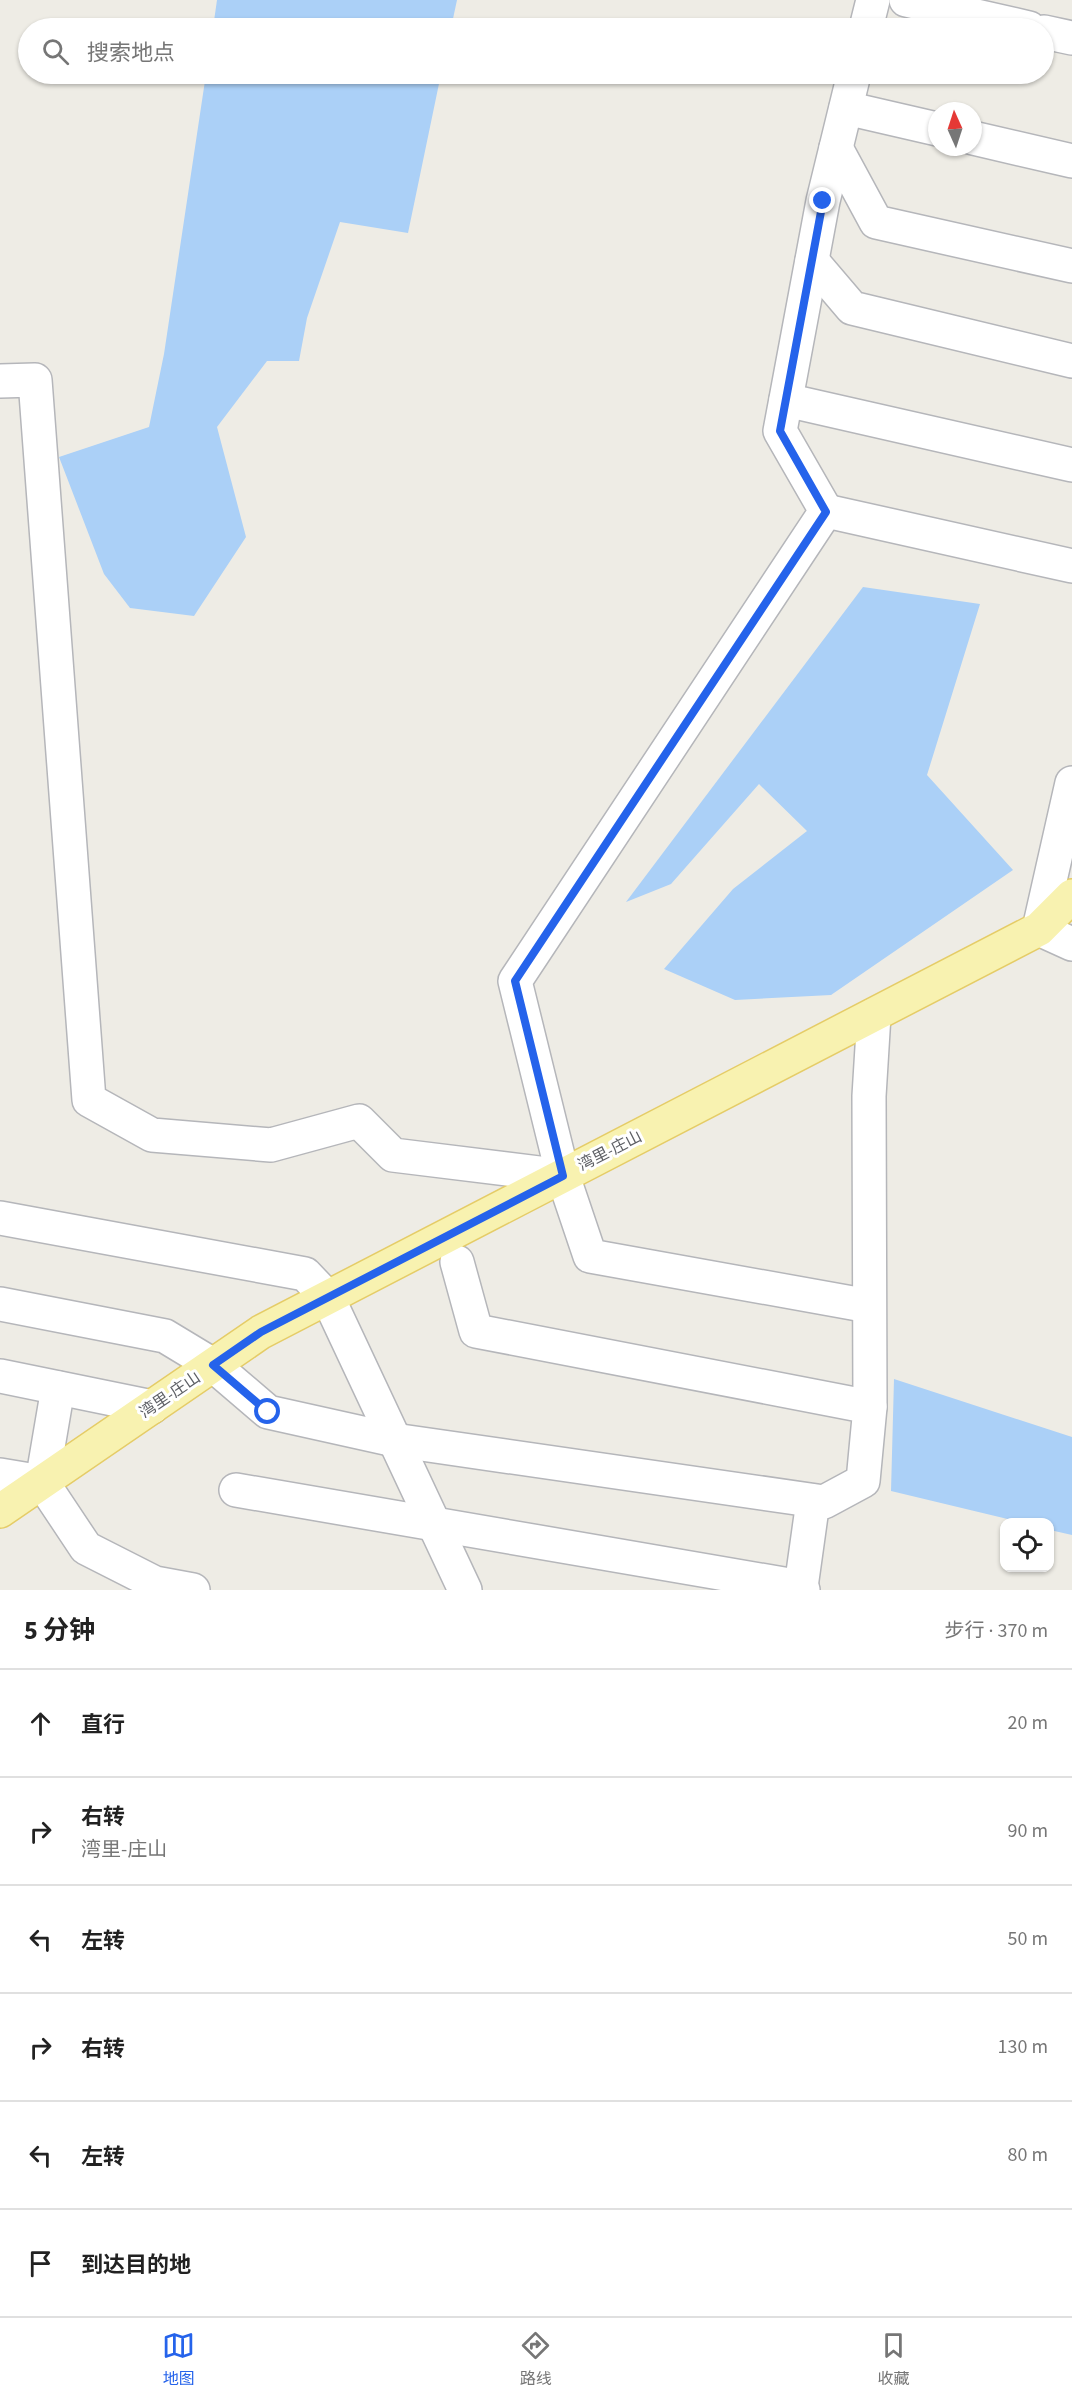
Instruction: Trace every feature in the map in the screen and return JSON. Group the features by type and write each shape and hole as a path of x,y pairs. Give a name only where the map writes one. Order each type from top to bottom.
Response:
{"main road":[{"name":"湾里-庄山","path":"0,1511 261,1332 1039,929 1072,896"}],"street":[{"path":"868,18 873,0"},
{"path":"906,0 985,18"},
{"path":"1054,34 1072,39"},
{"path":"852,84 823,201 780,431 826,512 1072,566"},
{"path":"846,108 928,127"},
{"path":"982,140 1072,160"},
{"path":"836,148 876,222 1072,266"},
{"path":"812,261 852,308 1072,361"},
{"path":"0,381 35,380 89,1100 152,1136 271,1145 359,1121 393,1155 563,1176"},
{"path":"786,400 1072,465"},
{"path":"826,512 515,981 563,1176 590,1256 869,1306"},
{"path":"1072,783 1039,929 1072,944"},
{"path":"0,1304 165,1336 213,1365 268,1412 394,1440 824,1502 862,1481 870,1407 869,1096 874,1015"},
{"path":"0,1218 305,1274 328,1298 465,1590"},
{"path":"458,1262 476,1331 870,1407"},
{"path":"0,1376 152,1407"},
{"path":"58,1388 42,1482 86,1548 155,1583 193,1590"},
{"path":"0,1475 42,1482"},
{"path":"236,1490 433,1522 802,1588 813,1500"}],"water":[{"path":"217,0 457,0 453,18 214,18"},
{"path":"204,84 439,84 408,233 340,222 307,318 299,361 267,361 217,427 246,537 194,616 130,608 104,574 59,457 149,427 164,354"},
{"path":"863,587 980,604 927,775 1013,870 831,995 735,1000 664,969 733,889 807,831 759,784 671,884 626,902"},
{"path":"894,1379 1072,1437 1072,1535 1054,1531 1054,1518 1003,1518 891,1491"}],"route":[{"path":"268,1412 213,1365 261,1332 563,1176 515,981 826,512 780,431 823,201"}]}
